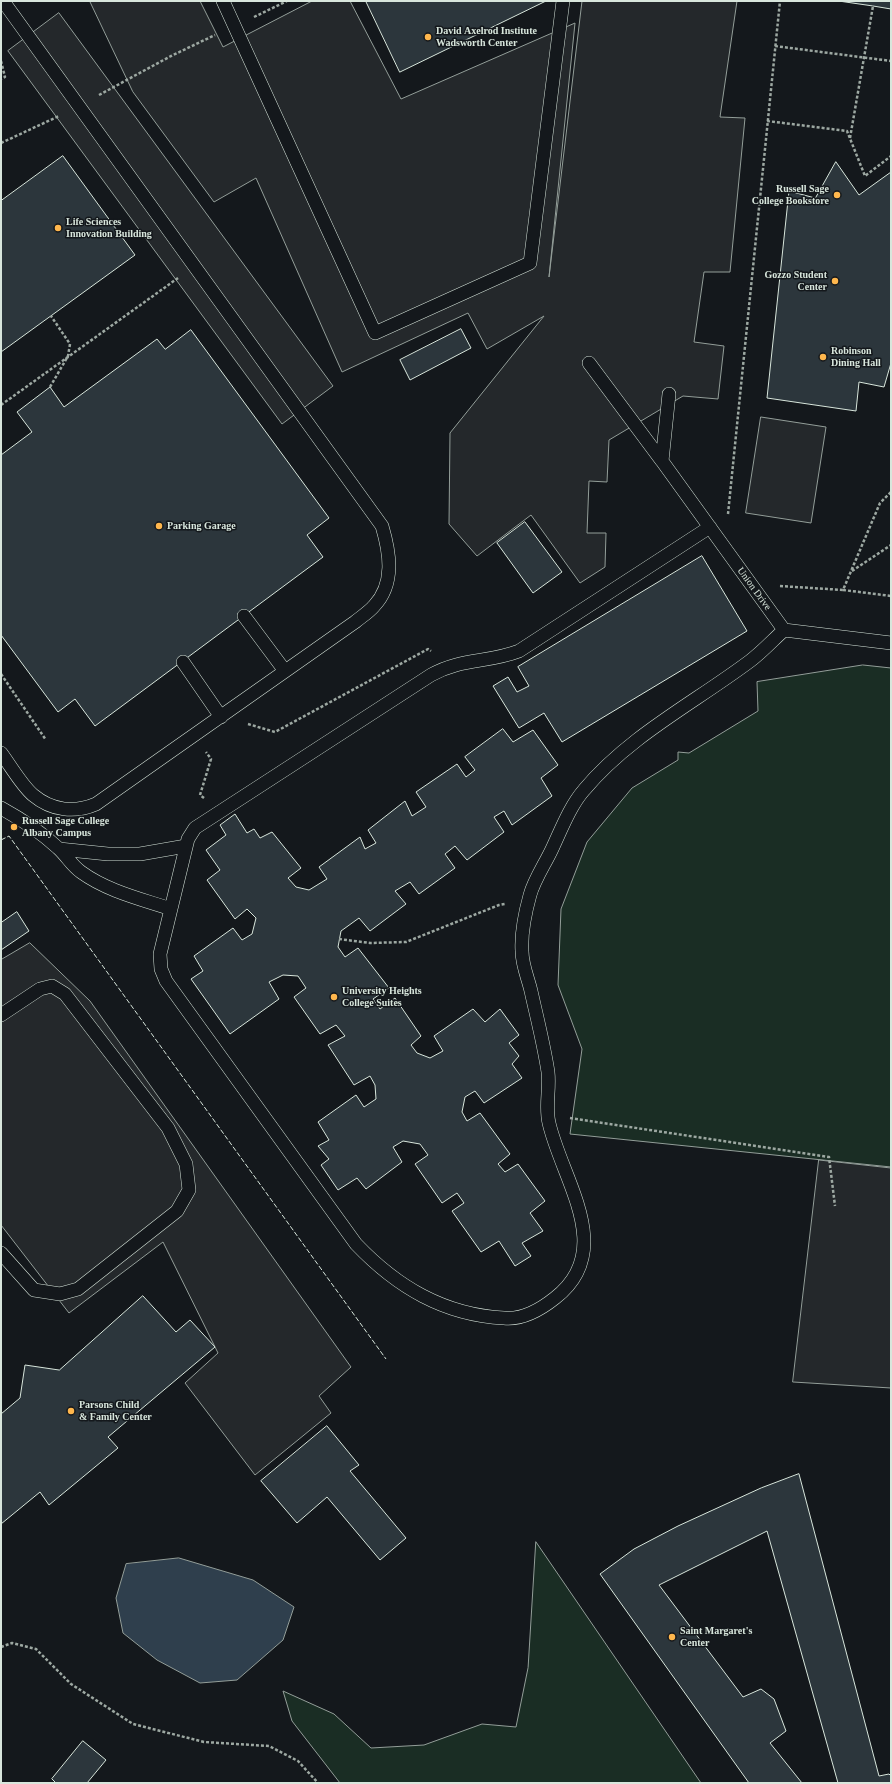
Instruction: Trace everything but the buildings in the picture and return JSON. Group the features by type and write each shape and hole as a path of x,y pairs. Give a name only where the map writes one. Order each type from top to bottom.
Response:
{"lane":[{"path":"1,753 33,795 51,806 68,810 83,810 96,804 355,622 375,605 384,591 390,575 386,540 382,526 3,1"},
{"path":"223,1 375,333 530,263 563,1"},
{"name":"Union Drive","path":"589,363 784,630"},
{"path":"662,461 669,394"},
{"path":"710,527 519,651 495,659 460,662 444,667 195,828 191,833 186,846 160,954 161,969 166,981 356,1244 371,1260 398,1282 424,1298 459,1311 487,1317 509,1319 525,1316 541,1309 572,1282 580,1267 583,1253 581,1216 548,1122 548,1074 522,953 524,927 530,895 582,792 620,751 752,660 784,630 891,643"},
{"path":"244,616 285,671"},
{"path":"182,662 221,717"},
{"path":"1,808 24,820 59,849 71,865 83,874 114,891 171,909"},
{"path":"59,849 108,854 140,854 186,846"},
{"path":"1,1015 40,989 52,986 65,994 168,1128 186,1164 189,1190 177,1211 78,1290 60,1294 34,1290 1,1253"}],"path":[{"path":"1,142 79,106 171,56 287,1"},
{"path":"728,516 780,1"},
{"path":"850,139 873,6"},
{"path":"775,46 891,61"},
{"path":"1,61 5,77 1,79"},
{"path":"767,121 847,131 865,176 891,156"},
{"path":"1,405 194,266"},
{"path":"50,387 68,356 70,344 51,316"},
{"path":"843,590 880,503 891,492"},
{"path":"851,571 891,545"},
{"path":"776,586 843,590 891,596"},
{"path":"221,717 275,732 428,649 460,662"},
{"path":"1,674 46,740"},
{"path":"192,736 211,759 200,795 220,812"},
{"path":"339,939 370,943 406,942 499,905 529,904"},
{"path":"548,1115 829,1157 835,1206"},
{"path":"1,1646 12,1643 36,1649 71,1684 133,1724 204,1742 268,1746 298,1761 318,1783"}],"green space":[{"path":"863,665 891,668 891,1167 570,1134 582,1049 558,985 561,909 587,842 632,788 678,760 678,752 689,753 758,711 757,682"},
{"path":"536,1542 701,1783 340,1783 292,1721 283,1691 334,1714 371,1748 424,1745 482,1724 516,1727 528,1668"}],"shaded area":[{"path":"90,1 200,1 223,47 312,1 350,1 401,99 575,23 549,277 582,1 737,1 720,117 745,118 730,272 704,272 694,342 724,346 718,399 683,396 609,440 607,482 589,481 587,533 606,533 605,567 580,583 531,515 477,556 449,524 450,433 544,316 487,349 468,313 342,372 256,178 214,202 133,92"},
{"path":"59,13 333,386 282,424 8,51"},
{"path":"761,417 826,427 811,523 746,513"},
{"path":"30,943 90,1001 351,1367 319,1396 331,1413 255,1475 185,1383 218,1353 163,1242 69,1313 1,1225 1,960"},
{"path":"819,1160 891,1168 891,1388 793,1382"}],"water":[{"path":"179,1558 253,1580 294,1607 283,1640 237,1680 200,1683 157,1660 123,1633 116,1598 126,1564"}],"fence":[{"path":"1,840 9,836 386,1359"}],"place":[{"name":"David Axelrod Institute Wadsworth Center","path":"428,37"},
{"name":"Russell Sage College Bookstore","path":"837,195"},
{"name":"Life Sciences Innovation Building","path":"58,228"},
{"name":"Gozzo Student Center","path":"835,281"},
{"name":"Robinson Dining Hall","path":"823,357"},
{"name":"Parking Garage","path":"159,526"},
{"name":"Russell Sage College Albany Campus","path":"14,827"},
{"name":"University Heights College Suites","path":"334,997"},
{"name":"Parsons Child & Family Center","path":"71,1411"},
{"name":"Saint Margaret's Center","path":"672,1637"}]}
